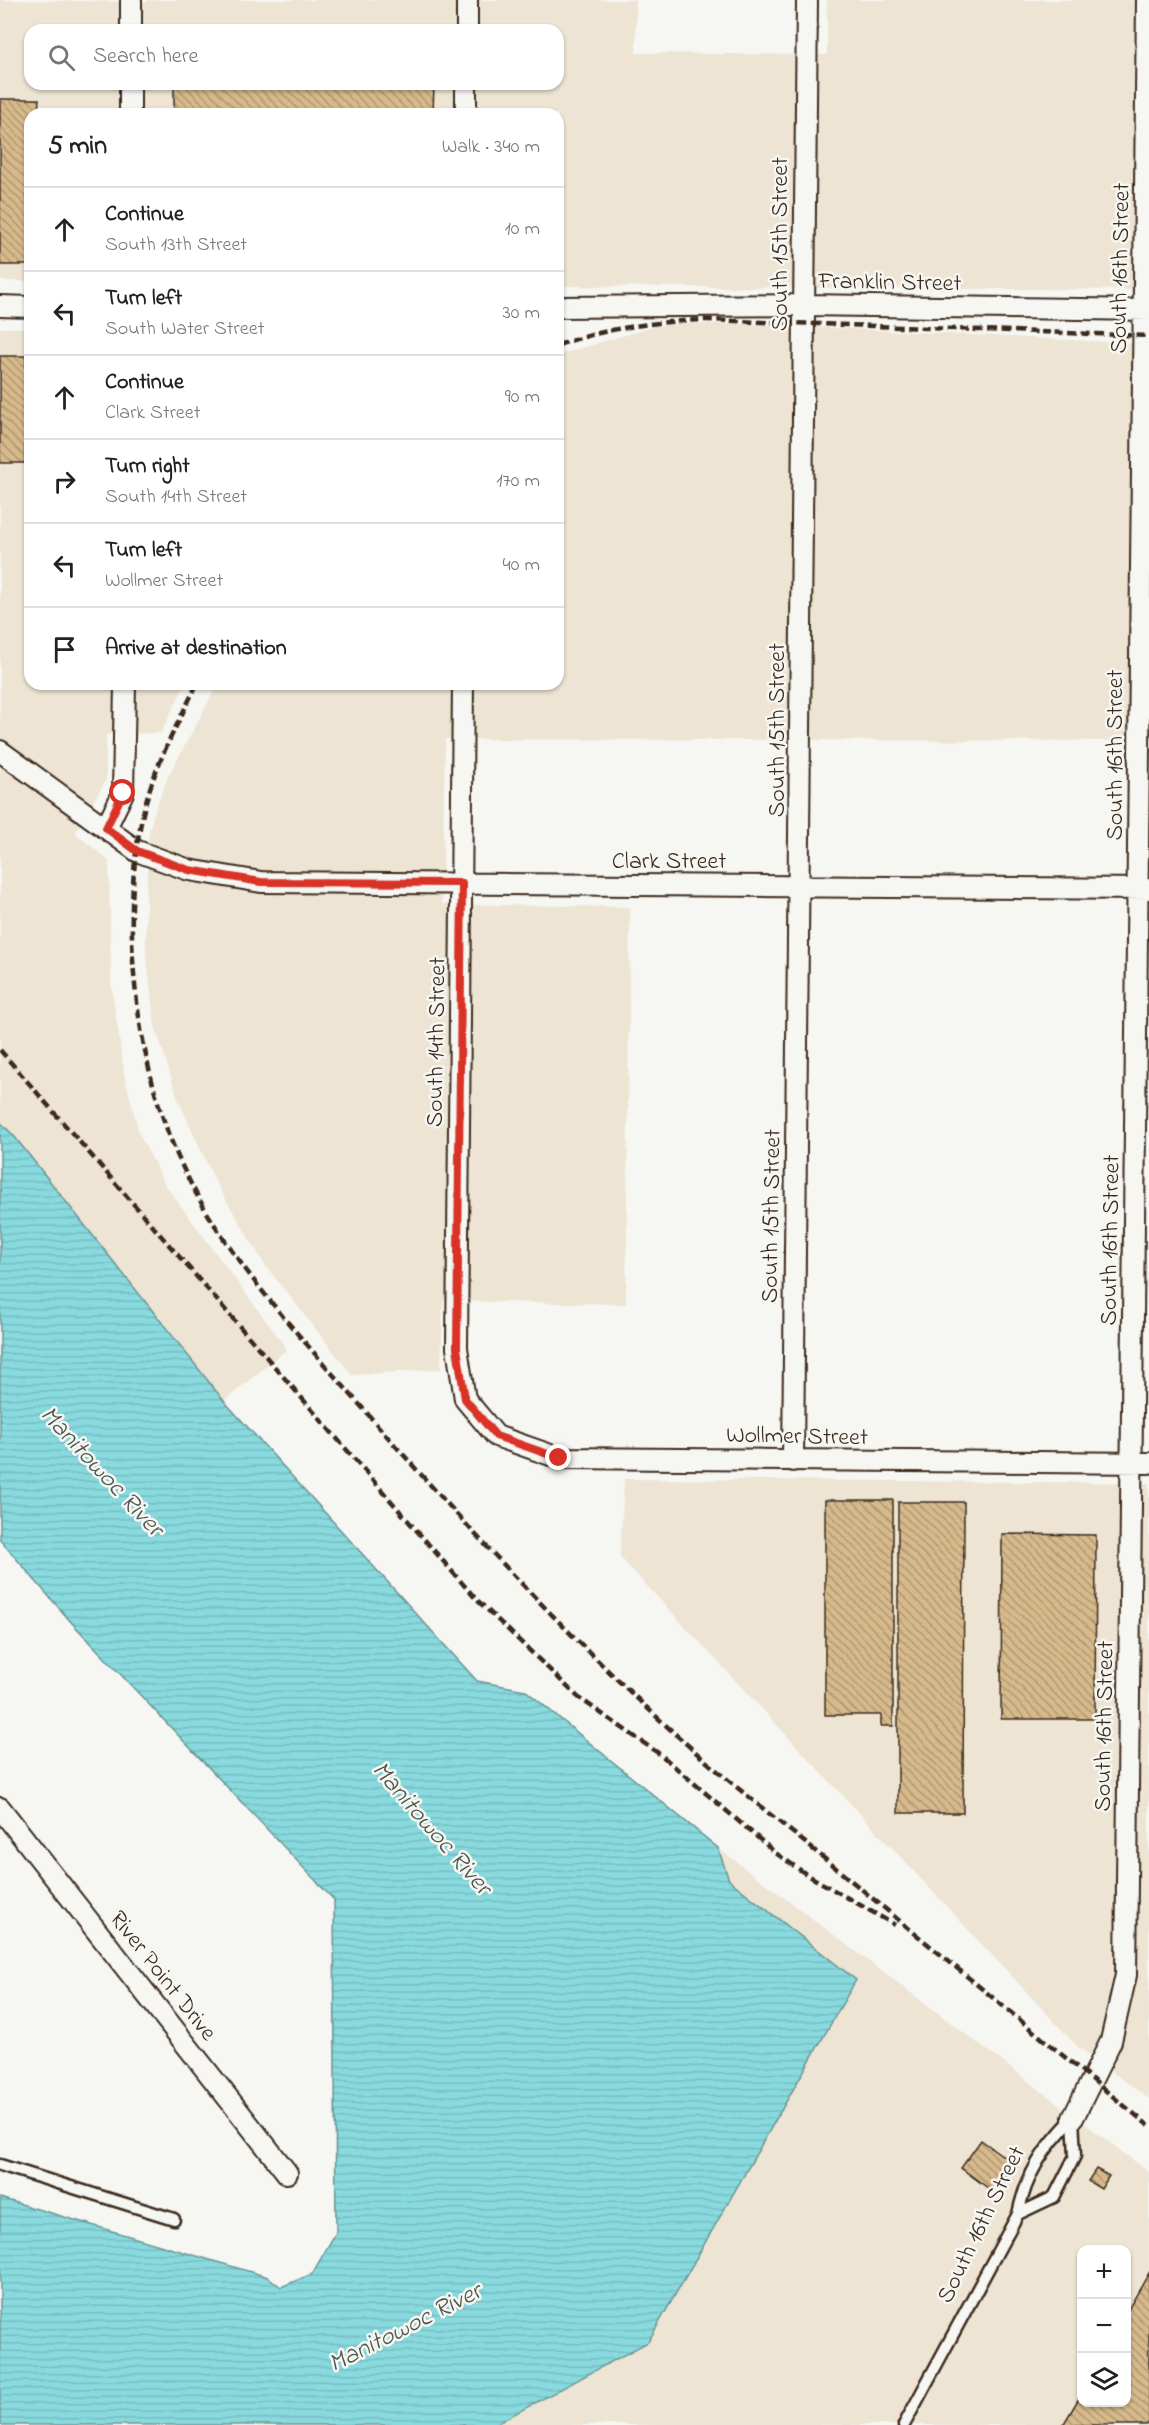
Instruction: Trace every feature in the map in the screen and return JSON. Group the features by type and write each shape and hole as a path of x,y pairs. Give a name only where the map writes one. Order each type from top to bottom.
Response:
{"street":[{"path":"131,0 131,24"},
{"path":"467,0 467,24"},
{"name":"South 15th Street","path":"793,1461 807,0"},
{"name":"South 16th Street","path":"1073,2118 1111,2041 1126,1975 1140,1463 1147,0"},
{"path":"130,90 130,108"},
{"path":"466,90 466,108"},
{"name":"Franklin Street","path":"564,307 803,305 1147,310"},
{"path":"0,306 24,307"},
{"path":"106,828 123,793 124,690"},
{"name":"South 14th Street","path":"463,690 457,1348 465,1399"},
{"name":"Clark Street","path":"0,751 137,851 189,870 261,882 1144,889"},
{"name":"Wollmer Street","path":"465,1399 496,1436 559,1458 1140,1463"},
{"name":"River Point Drive","path":"0,1808 287,2173"}],"lane":[{"name":"South 16th Street","path":"904,2425 1018,2214 1024,2185 1051,2140 1073,2118"},
{"path":"1018,2214 1054,2197 1076,2157 1073,2118"},
{"path":"0,2165 174,2219"}],"shaded area":[{"path":"0,0 147,2 147,0 636,0 636,53 827,55 827,0 1149,0 1149,290 564,286 564,108 24,108 24,281 0,281"},
{"path":"753,324 1149,344 1149,741 445,739 442,904 630,907 626,1304 443,1301 441,1369 352,1375 265,1265 215,1181 178,1099 155,1026 146,952 149,831 168,777 215,690 564,690 564,353 656,326"},
{"path":"0,328 24,328 24,690 182,690 161,733 106,734 106,780 75,833 109,861 111,981 124,1073 139,1134 166,1186 287,1349 224,1401 14,1136 0,1122"},
{"path":"624,1479 1149,1483 1149,2099 1077,2046 620,1557"},
{"path":"718,1848 1149,2172 1149,2425 494,2425 648,2342 856,1980 729,1879"}],"water":[{"name":"Manitowoc River","path":"0,1122 14,1136 224,1401 477,1681 525,1690 718,1848 729,1880 856,1980 648,2342 494,2425 0,2425 0,2198 268,2277 281,2287 312,2274 336,2232 334,1900 72,1623 0,1540"}],"building":[{"path":"174,90 434,90 433,108 174,108"},
{"path":"0,99 39,99 38,108 24,108 24,265 0,265"},
{"path":"0,356 24,356 24,463 0,463"},
{"path":"825,1500 893,1500 893,1726 881,1726 881,1715 825,1715"},
{"path":"898,1502 964,1502 963,1813 898,1813"},
{"path":"1002,1534 1096,1535 1095,1719 1001,1719"},
{"path":"981,2140 1017,2166 996,2194 961,2168"},
{"path":"1096,2169 1109,2176 1101,2189 1088,2181"},
{"path":"1149,2273 1149,2422 1147,2425 1063,2425 1077,2401 1077,2407 1131,2407 1131,2304"}],"railway":[{"path":"564,343 632,326 708,320 1149,336"},
{"path":"194,690 161,759 145,805 132,895 132,943 143,1040 154,1087 168,1131 185,1172 224,1239 271,1302 408,1460 517,1579 593,1656 691,1748 732,1783 1149,2126"},
{"path":"0,1050 476,1599 578,1697 661,1755 777,1854 806,1874 895,1925"}],"route":[{"path":"123,793 106,828 137,851 189,870 261,882 462,883 457,1348 465,1399 496,1436 559,1458"}]}
